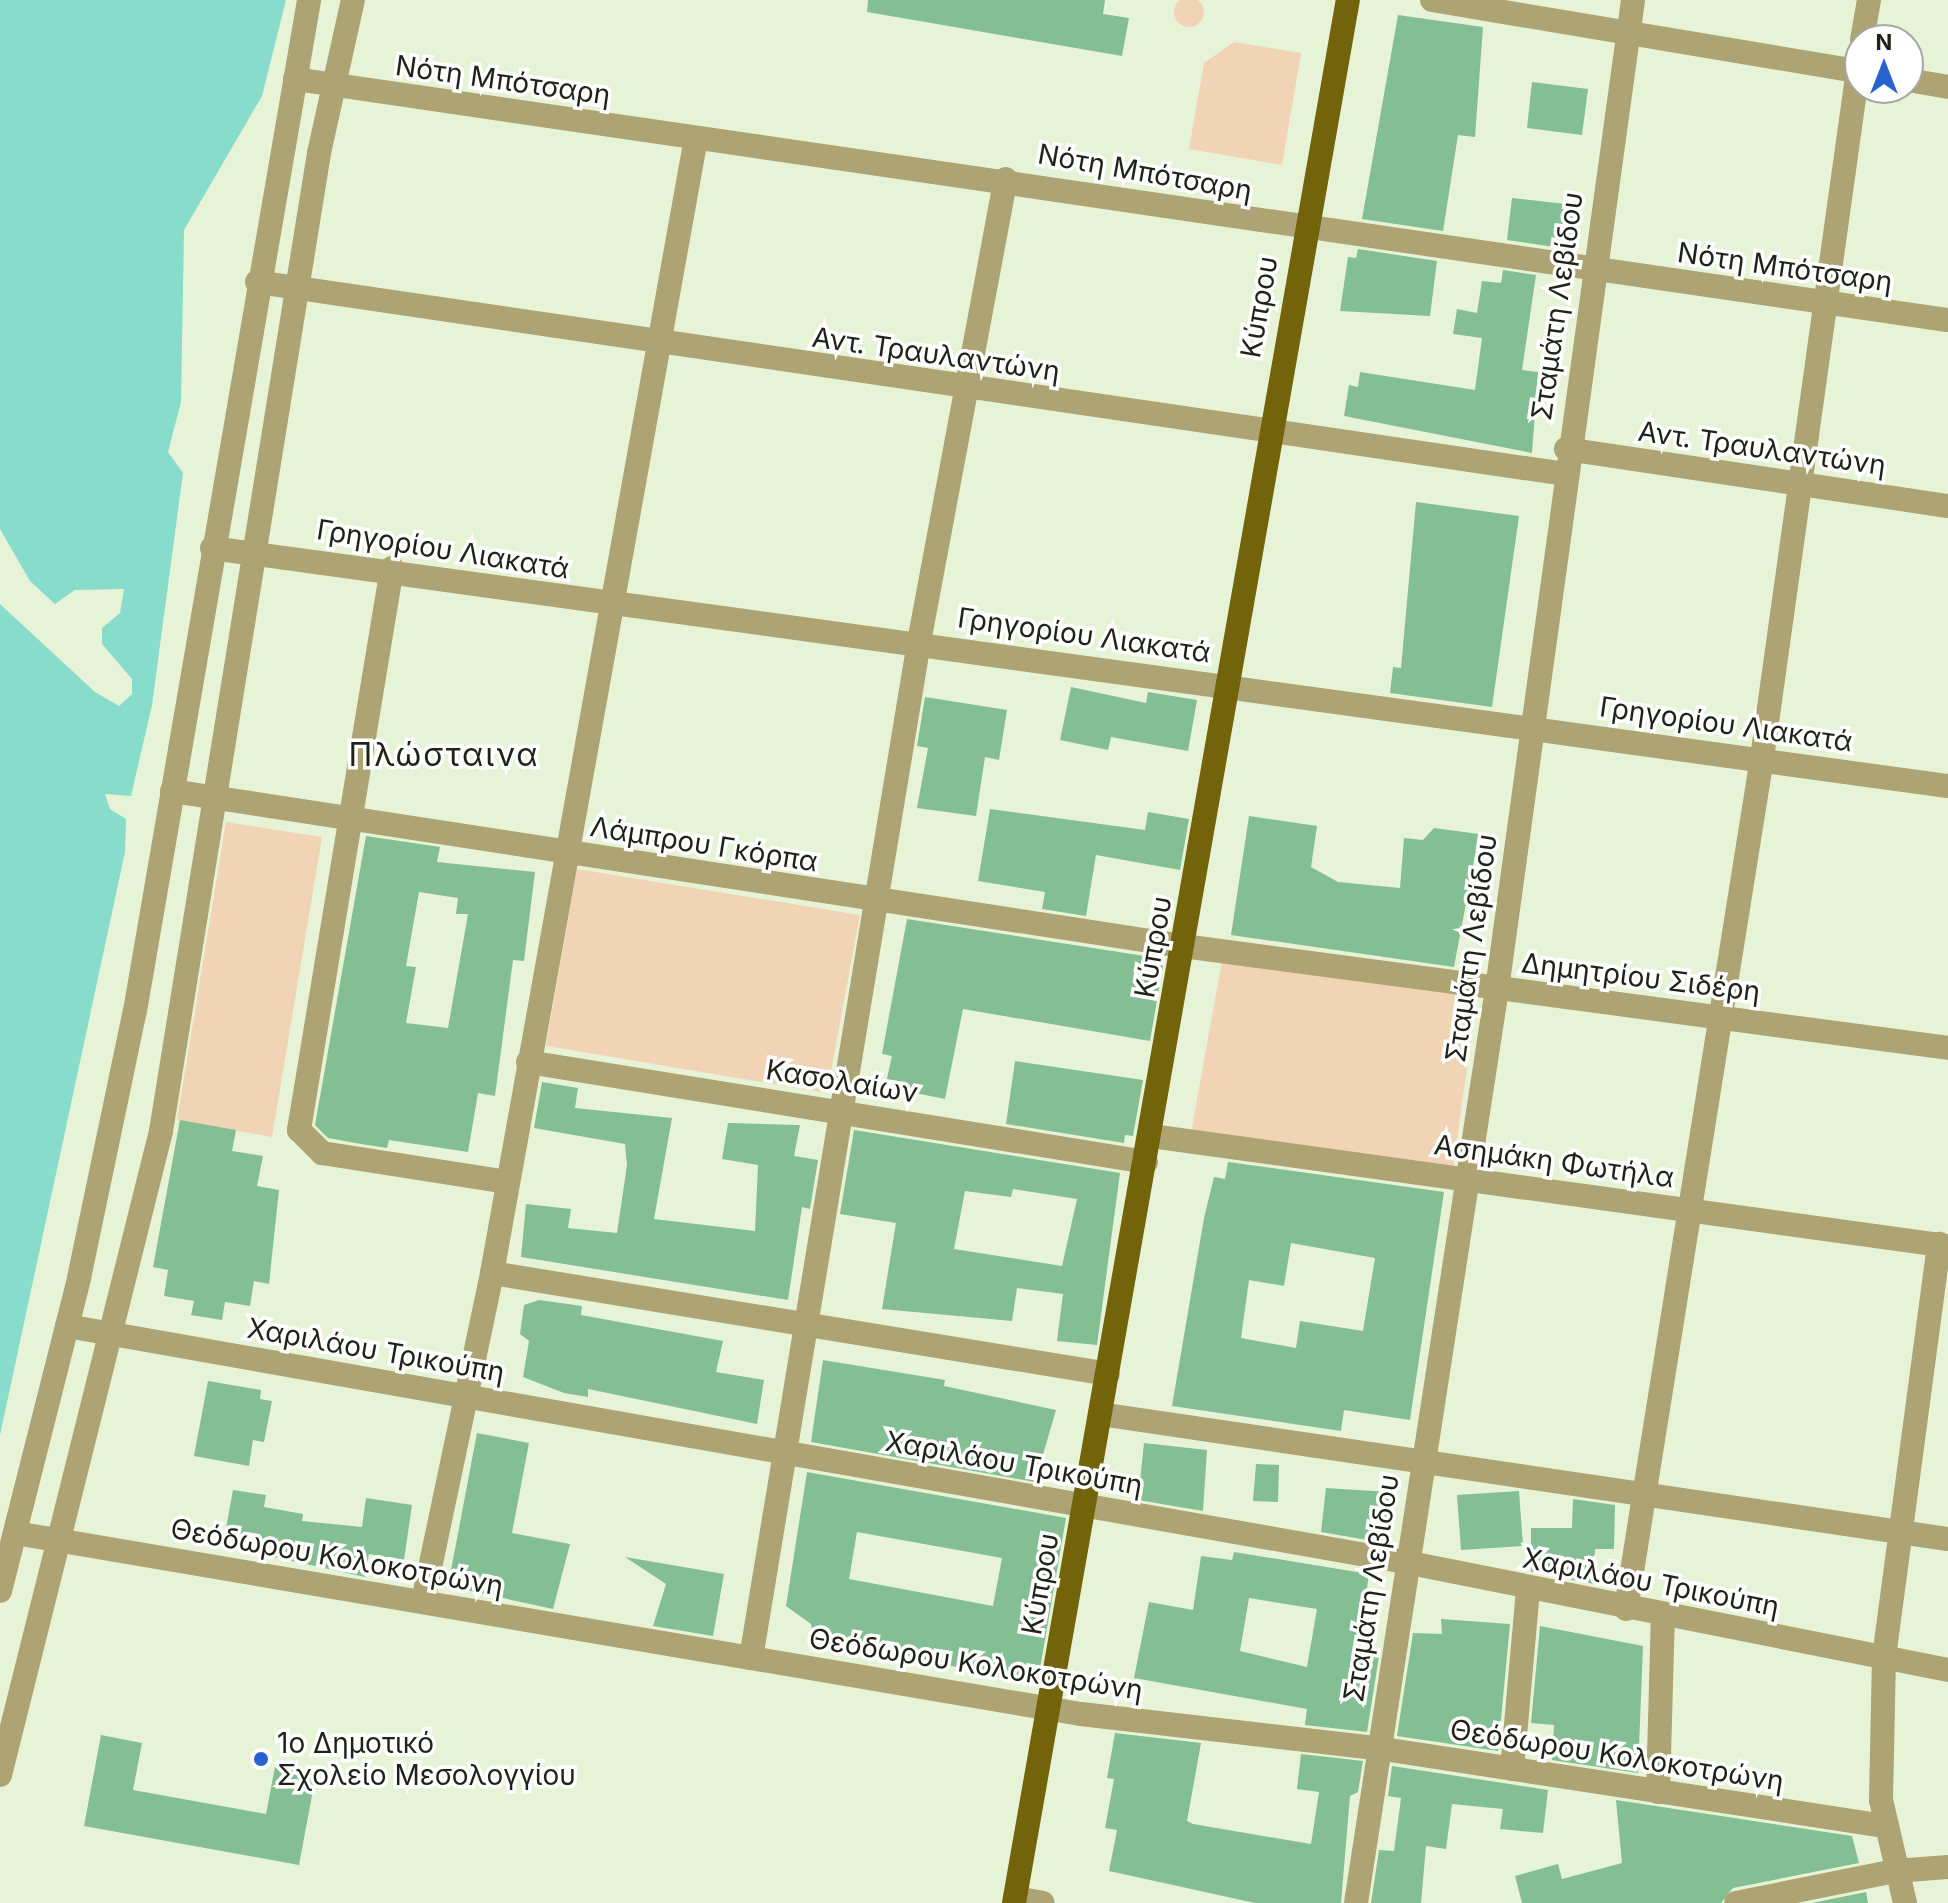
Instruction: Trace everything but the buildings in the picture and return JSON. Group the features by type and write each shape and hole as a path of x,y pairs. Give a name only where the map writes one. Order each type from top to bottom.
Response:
{"main road":[{"name":"Κύπρου","path":"1014,1900 1151,1136 1302,229 1348,0"}],"street":[{"path":"0,1591 67,1326 130,1039 257,282 309,0"},
{"path":"0,1775 113,1334 161,1131 332,85 353,0"},
{"path":"1432,0 1627,34 1844,64"},
{"name":"Σταμάτη Λεβίδου","path":"1356,1903 1405,1562 1497,989 1566,449 1633,0"},
{"path":"1865,24 1869,0"},
{"name":"Νότη Μπότσαρη","path":"295,79 696,138 1006,179 1302,229 1948,320"},
{"path":"1924,83 1948,87"},
{"path":"1626,1609 1694,1210 1803,484 1854,104"},
{"path":"423,1601 462,1395 492,1273 608,604 696,138"},
{"path":"751,1658 919,642 1006,179"},
{"name":"Αντ. Τραυλαντώνη","path":"257,282 657,345 968,387 1267,435 1565,474"},
{"name":"Αντ. Τραυλαντώνη","path":"1566,449 1948,506"},
{"name":"Γρηγορίου Λιακατά","path":"212,548 392,568 608,604 919,642 1948,786"},
{"path":"392,568 299,1130 322,1153 507,1182"},
{"name":"Λάμπρου Γκόρπα","path":"172,791 878,902 1183,946"},
{"name":"Δημητρίου Σιδέρη","path":"1183,946 1948,1048"},
{"name":"Κασολαίων","path":"528,1062 840,1110 1146,1162"},
{"name":"Ασημάκη Φωτήλα","path":"1151,1136 1944,1245"},
{"path":"1905,1903 1885,1826 1884,1657 1895,1531 1944,1245"},
{"path":"492,1273 1108,1374"},
{"name":"Χαριλάου Τρικούπη","path":"67,1326 1405,1562 1528,1590 1948,1670"},
{"path":"1100,1414 1948,1539"},
{"name":"Θεόδωρου Κολοκοτρώνη","path":"15,1533 1048,1708 1377,1748 1885,1826"},
{"path":"1512,1769 1528,1590"},
{"path":"1658,1792 1663,1616"},
{"path":"1736,1903 1895,1871 1948,1867"},
{"path":"1014,1900 1043,1903"}],"shaded area":[{"path":"1189,-3 1200,1 1204,12 1200,23 1189,27 1178,23 1174,12 1178,1"},
{"path":"1234,42 1301,53 1282,165 1189,149 1204,63"},
{"path":"226,822 322,837 272,1137 177,1120"},
{"path":"577,869 860,915 827,1093 546,1046"},
{"path":"1222,961 1477,996 1453,1169 1191,1133"}],"water":[{"path":"0,0 286,0 262,96 184,230 181,402 168,452 183,473 152,705 131,796 105,794 110,809 126,819 125,852 0,1435 0,604 95,692 119,706 132,694 132,679 102,644 102,628 120,613 124,589 75,590 55,604 30,581 0,529"}],"place":[{"name":"1ο Δημοτικό Σχολείο Μεσολογγίου","path":"261,1759"}],"district":[{"name":"Πλώσταινα","path":"444,755"}]}
